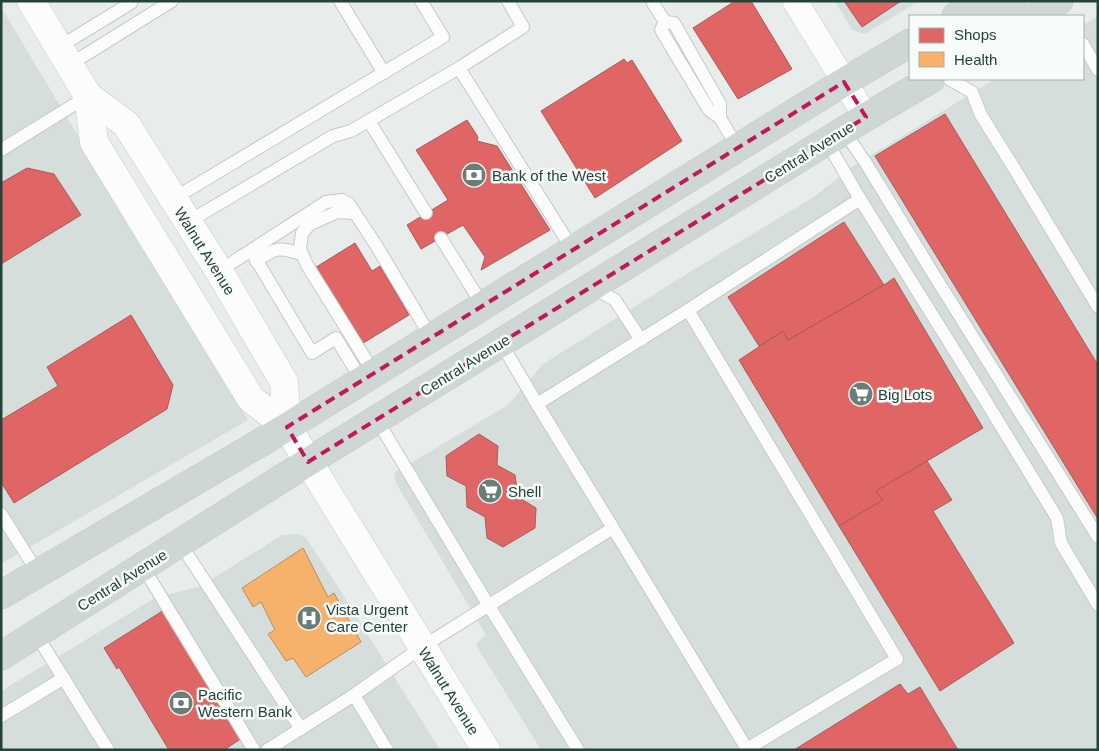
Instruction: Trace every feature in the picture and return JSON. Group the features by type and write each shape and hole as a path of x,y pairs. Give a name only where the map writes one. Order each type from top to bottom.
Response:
{"main road":[{"path":"958,15 981,1"},
{"path":"996,15 1011,5 1012,1"},
{"path":"1037,15 1060,4"},
{"path":"1,595 287,427 909,44"},
{"name":"Central Avenue","path":"1,656 308,462 929,80"},
{"path":"592,287 590,276 595,266 603,258 688,208 699,173"}],"street":[{"name":"Walnut Avenue","path":"31,1 88,96 126,124 219,271 284,382 287,427"},
{"path":"795,1 844,82 846,130"},
{"name":"Walnut Avenue","path":"88,96 94,142 251,399 287,427 486,750"}],"lane":[{"path":"64,56 172,1"},
{"path":"340,1 384,73"},
{"path":"173,199 444,37 421,1"},
{"path":"188,222 333,136 352,132 524,27 508,1"},
{"path":"64,56 131,2"},
{"path":"654,2 665,22 661,30 709,110 720,118 738,148"},
{"path":"1084,46 1098,70"},
{"path":"459,68 572,250"},
{"path":"951,80 972,92 981,115 1098,308"},
{"path":"1,150 88,96"},
{"path":"369,121 426,213"},
{"path":"846,130 860,199 980,390 1057,518 1061,542 1098,605"},
{"path":"846,130 934,276 1098,536"},
{"path":"537,404 641,340 860,199"},
{"path":"254,256 326,202 342,200 349,204 355,213 432,337"},
{"path":"355,213 337,212 310,224 302,233 300,249 307,266 368,377"},
{"path":"441,238 483,306"},
{"path":"219,271 254,256 283,248 302,254"},
{"path":"254,256 312,353 336,338 368,377"},
{"path":"592,287 615,300 641,340"},
{"path":"501,343 747,750 897,659 688,310"},
{"path":"377,420 578,750"},
{"path":"1,514 38,573"},
{"path":"267,750 354,695 422,648 613,528"},
{"path":"180,544 300,729"},
{"path":"143,567 254,750"},
{"path":"36,634 108,750"},
{"path":"1,716 64,678"},
{"path":"354,695 387,750"}],"highlighted area":[{"path":"844,82 866,117 308,462 287,427"}],"shaded area":[{"path":"835,1 919,1 865,34 852,30"},
{"path":"1,7 248,420 1,564"},
{"path":"1098,16 1098,750 541,750 476,645 486,635 396,483 394,473 508,405 543,364 815,196 852,167 993,80 1084,80 1084,24"},
{"path":"298,534 306,538 328,571 440,750 1,750 1,691 155,598 201,586 282,535"}],"building: Shops":[{"path":"735,1 751,1 792,69 738,99 693,28"},
{"path":"844,1 901,1 862,27"},
{"path":"624,59 627,63 632,60 682,141 595,198 541,111"},
{"path":"945,114 1098,365 1098,519 875,156"},
{"name":"Bank of the West","path":"467,120 478,137 477,141 497,146 550,230 481,270 485,257 463,225 421,249 407,225 448,200 416,150"},
{"path":"27,168 54,174 81,215 1,264 1,183"},
{"path":"844,222 884,285 788,340 783,331 759,346 728,297"},
{"path":"355,243 372,271 380,266 409,315 360,345 313,269"},
{"name":"Big Lots","path":"894,278 983,428 876,491 883,500 839,526 739,360 783,331 788,340"},
{"path":"131,315 173,385 167,409 14,503 1,482 1,420 58,386 47,367"},
{"name":"Shell","path":"479,434 498,446 497,465 515,475 518,497 536,508 535,528 503,547 487,538 485,517 467,507 466,486 447,476 446,456"},
{"path":"927,461 952,500 933,511 1014,643 940,691 839,526 883,500 876,491"},
{"name":"Pacific Western Bank","path":"164,610 242,738 224,750 169,750 119,667 117,669 104,648"},
{"path":"900,684 908,694 920,687 958,750 794,750"}],"building: Health":[{"name":"Vista Urgent Care Center","path":"303,548 328,597 334,593 361,642 306,677 293,658 286,661 268,634 275,630 261,602 253,607 242,588"}],"place":[{"name":"Bank of the West","path":"474,175"},
{"name":"Big Lots","path":"861,394"},
{"name":"Shell","path":"490,491"},
{"name":"Vista Urgent Care Center","path":"309,618"},
{"name":"Pacific Western Bank","path":"181,703"}]}
